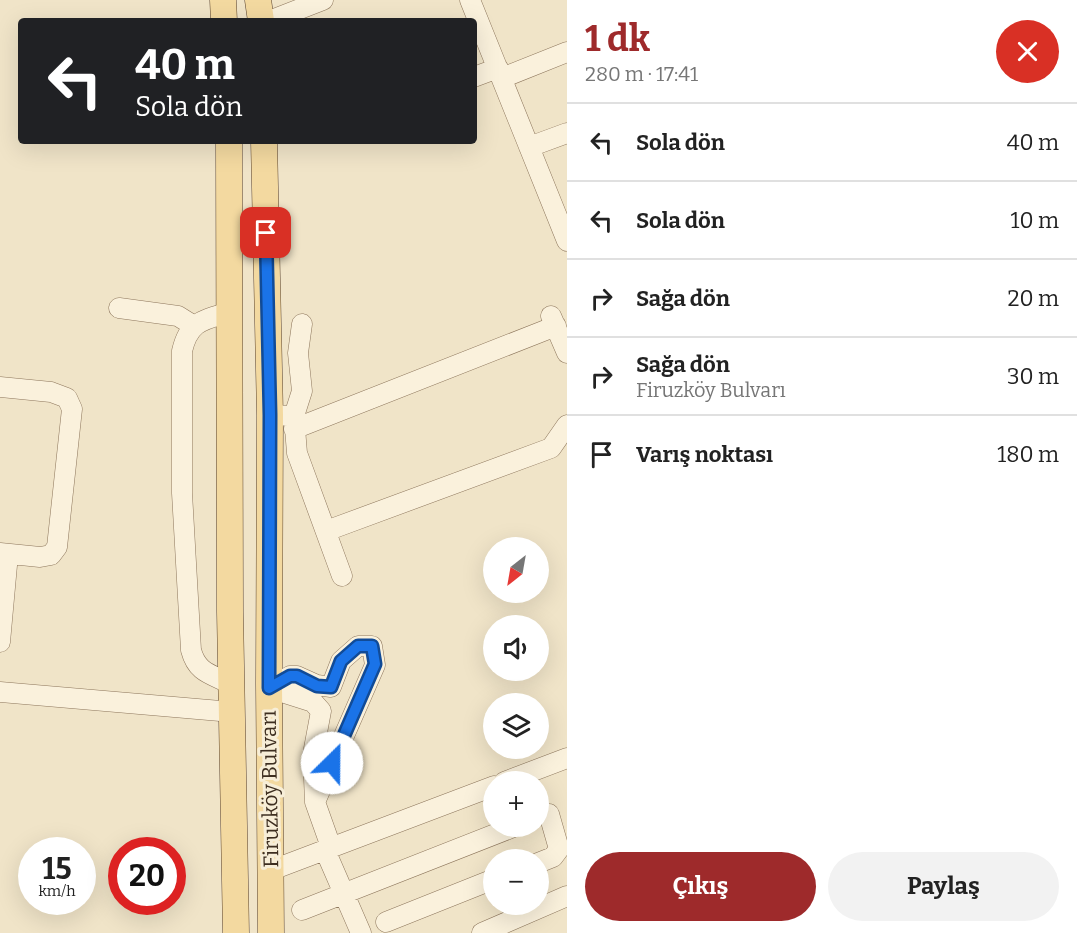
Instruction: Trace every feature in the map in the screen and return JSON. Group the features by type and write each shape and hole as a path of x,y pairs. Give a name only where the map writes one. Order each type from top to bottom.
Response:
{"main road":[{"path":"223,0 224,18"},
{"path":"258,0 261,18"},
{"name":"Firuzköy Bulvarı","path":"229,144 231,684 236,933"},
{"name":"Firuzköy Bulvarı","path":"264,144 264,179 286,420 269,688 271,933"},
{"path":"230,565 242,602 245,665 248,678 253,683 269,688"}],"street":[{"path":"277,18 323,0"},
{"path":"470,0 566,233"},
{"path":"477,77 500,73 567,52"},
{"path":"529,147 567,133"},
{"path":"264,179 270,152 276,144"},
{"path":"119,308 178,316 194,326"},
{"path":"230,312 194,326 186,335 182,351 182,493 191,650 195,664 231,684"},
{"path":"286,420 554,321 567,353"},
{"path":"302,324 297,353 302,391 286,420 342,576"},
{"path":"0,387 51,392 67,398 72,409 57,548 51,555 4,554 0,642"},
{"path":"326,531 551,448 567,424"},
{"path":"269,688 290,676 297,676 317,686 331,687 341,661 358,646 372,646 375,664 315,802"},
{"path":"269,688 313,702 321,711 313,754 315,802 328,848 346,933"},
{"path":"0,692 232,712"},
{"path":"533,771 567,758"},
{"path":"272,870 483,790"},
{"path":"549,859 560,849 551,813"},
{"path":"302,910 488,837"},
{"path":"386,922 483,883"},
{"path":"338,896 361,933"},
{"path":"482,933 567,896"}],"route":[{"path":"266,233 270,415 269,688 290,676 297,676 317,686 331,687 341,661 358,646 372,646 375,664 332,763"}]}
